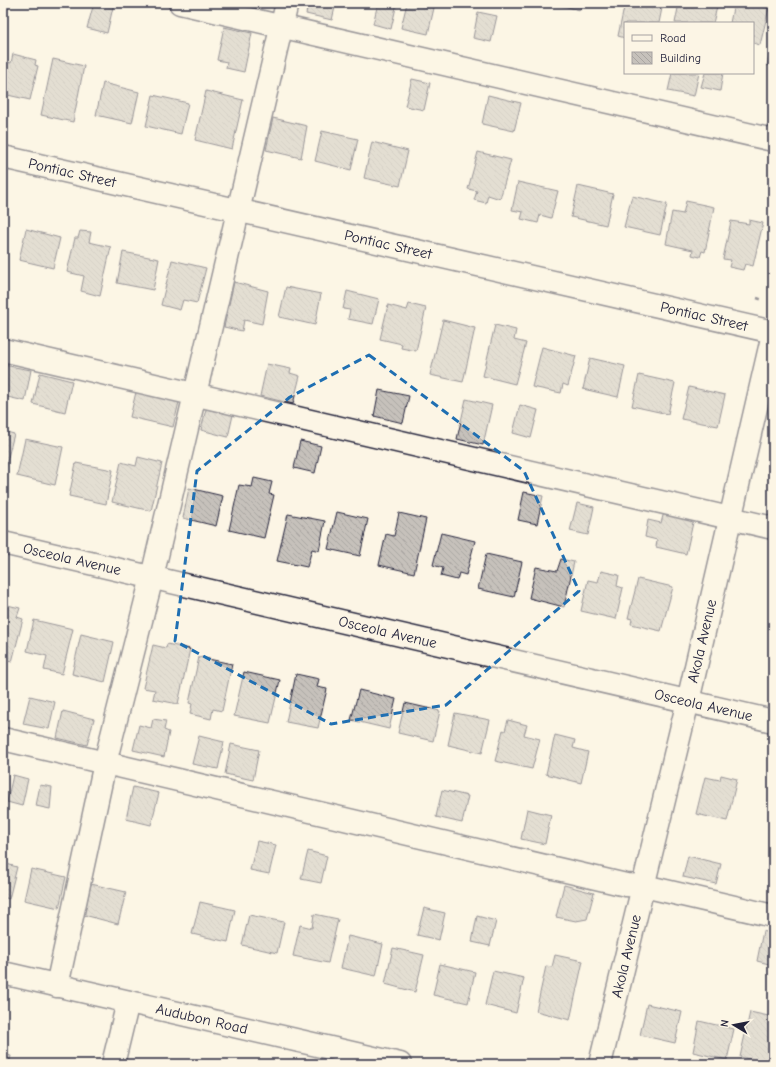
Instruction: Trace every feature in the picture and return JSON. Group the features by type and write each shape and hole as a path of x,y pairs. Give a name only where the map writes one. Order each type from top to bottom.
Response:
{"street":[{"path":"180,3 773,140"},
{"path":"57,986 105,764 196,394 287,3"},
{"name":"Pontiac Street","path":"3,157 773,333"},
{"name":"Akola Avenue","path":"600,1064 688,701 773,333"},
{"path":"3,350 773,528"},
{"name":"Osceola Avenue","path":"3,543 773,721"},
{"path":"3,740 626,885 644,886 773,916"},
{"name":"Audubon Road","path":"3,973 400,1064"},
{"path":"113,1064 128,1002"}],"path":[{"path":"757,298 763,300"}],"highlighted area":[{"path":"369,355 524,471 579,591 446,705 331,724 175,641 197,471 290,397"}],"building":[{"path":"3,3 6,3 3,15"},
{"path":"94,3 114,3 107,33 87,28"},
{"path":"308,3 336,3 332,20 306,14"},
{"path":"378,3 397,3 391,29 373,24"},
{"path":"407,3 434,8 428,34 401,28"},
{"path":"559,3 581,3 580,10 559,5"},
{"path":"625,3 663,3 659,22 624,22 624,38 618,36"},
{"path":"679,3 718,3 713,22 675,22"},
{"path":"734,3 748,3 769,8 760,45 754,43 754,22 730,22"},
{"path":"478,12 497,16 491,42 473,38"},
{"path":"224,27 252,33 244,72 226,68 227,62 217,60"},
{"path":"773,39 773,67 767,65"},
{"path":"13,54 36,60 35,65 38,66 30,100 3,94 4,61 11,63"},
{"path":"53,59 84,66 73,122 41,115"},
{"path":"672,74 699,74 694,96 668,91"},
{"path":"705,74 723,74 720,91 701,87"},
{"path":"412,79 430,83 424,110 405,106"},
{"path":"103,83 139,92 132,123 96,115"},
{"path":"206,91 243,100 232,149 195,140"},
{"path":"153,95 188,103 181,134 146,126"},
{"path":"488,95 521,103 514,131 482,124"},
{"path":"273,118 307,126 301,158 266,150"},
{"path":"322,131 358,139 351,170 315,161"},
{"path":"372,142 408,151 400,186 364,178"},
{"path":"478,152 511,160 500,199 488,195 486,203 474,200 477,191 468,189"},
{"path":"518,182 558,191 551,218 540,215 538,223 521,219 523,212 512,210"},
{"path":"578,186 613,194 606,225 571,217"},
{"path":"632,196 667,204 660,235 624,227"},
{"path":"686,201 714,207 705,252 702,251 700,257 692,255 693,250 666,244 672,212 683,214"},
{"path":"749,220 763,223 753,266 745,264 743,270 729,267 731,260 723,259 731,221 749,224"},
{"path":"26,229 60,238 53,268 19,260"},
{"path":"80,231 91,232 89,242 111,247 100,296 81,291 84,276 67,272 75,238 78,238"},
{"path":"123,252 159,259 153,290 117,283"},
{"path":"172,260 206,268 197,303 183,300 180,310 161,305"},
{"path":"234,282 268,291 262,324 244,320 242,331 224,327"},
{"path":"286,287 321,294 315,325 279,317"},
{"path":"347,291 379,299 373,324 348,319 350,310 343,309"},
{"path":"409,304 426,308 416,351 401,348 402,344 380,339 388,305 407,310"},
{"path":"443,320 475,328 463,382 430,375"},
{"path":"495,325 516,330 514,340 526,343 515,384 483,376"},
{"path":"542,347 576,356 568,386 563,384 561,393 532,387"},
{"path":"590,358 625,366 618,397 583,389"},
{"path":"267,364 291,369 290,373 300,376 293,404 260,396"},
{"path":"3,365 31,370 25,401 3,396"},
{"path":"40,373 72,381 65,412 33,404"},
{"path":"639,375 675,383 668,414 632,406"},
{"path":"689,387 725,395 718,426 681,419"},
{"path":"379,390 409,396 403,423 374,416"},
{"path":"136,392 179,402 173,427 130,417"},
{"path":"466,399 492,405 483,445 457,439"},
{"path":"520,405 538,410 531,438 513,433"},
{"path":"206,409 233,415 228,437 201,430"},
{"path":"3,431 14,434 3,477"},
{"path":"25,439 63,447 55,485 17,476"},
{"path":"300,441 321,446 315,473 294,468"},
{"path":"138,457 162,463 151,511 112,502 121,462 136,466"},
{"path":"76,463 113,470 106,504 69,496"},
{"path":"254,478 272,482 269,494 274,495 264,538 229,530 239,485 252,487"},
{"path":"189,488 223,496 216,526 183,518"},
{"path":"524,492 543,496 537,524 518,520"},
{"path":"577,503 594,507 588,535 570,531"},
{"path":"337,512 368,519 360,556 328,549"},
{"path":"664,512 694,518 686,554 656,547 657,540 645,537 648,520 661,523"},
{"path":"399,513 426,519 414,573 379,565 386,534 394,536"},
{"path":"288,514 325,521 319,551 312,549 307,567 277,561"},
{"path":"441,533 475,541 466,575 459,573 457,580 441,576 443,568 433,565"},
{"path":"486,554 522,562 514,597 478,589"},
{"path":"561,559 574,562 564,607 529,598 536,567 557,571"},
{"path":"601,571 619,575 617,586 623,588 616,619 581,611 588,580 598,582"},
{"path":"638,579 673,587 661,631 631,624 632,619 628,618"},
{"path":"3,604 20,608 17,617 23,619 12,662 3,660"},
{"path":"34,620 73,629 62,674 44,670 47,656 27,651"},
{"path":"81,634 114,642 105,682 72,674"},
{"path":"167,644 190,649 178,704 153,699 155,690 143,688 153,645 166,648"},
{"path":"199,657 232,664 222,711 213,709 211,719 190,714 192,704 189,703"},
{"path":"244,672 280,680 270,723 234,716"},
{"path":"296,674 319,679 317,687 327,689 318,728 286,722"},
{"path":"359,690 396,699 389,729 351,720"},
{"path":"30,696 55,702 49,729 23,724"},
{"path":"405,703 440,711 433,741 398,733"},
{"path":"63,711 94,719 87,745 57,738"},
{"path":"455,713 490,720 482,753 448,745"},
{"path":"153,719 166,721 164,730 169,732 164,757 133,750 139,725 151,728"},
{"path":"508,720 527,725 524,735 540,739 532,769 495,761 503,730 505,731"},
{"path":"555,735 575,740 573,748 588,752 581,783 546,774"},
{"path":"199,736 224,742 218,769 192,764"},
{"path":"231,744 259,750 253,780 225,774"},
{"path":"13,775 28,779 22,806 7,802"},
{"path":"721,775 737,779 727,821 696,814 705,777 720,780"},
{"path":"40,785 52,787 50,809 36,806"},
{"path":"133,787 159,793 151,825 126,819"},
{"path":"442,790 468,796 462,823 436,817"},
{"path":"527,809 551,815 545,844 521,839"},
{"path":"257,841 276,845 269,874 250,870"},
{"path":"308,851 327,856 321,883 301,879"},
{"path":"688,856 721,864 716,884 683,877"},
{"path":"3,863 17,867 9,899 3,897"},
{"path":"31,869 66,877 59,908 24,900"},
{"path":"91,884 126,892 118,924 84,915"},
{"path":"564,885 594,893 587,919 576,921 556,917"},
{"path":"200,902 235,910 228,942 192,934"},
{"path":"424,908 445,913 439,940 417,935"},
{"path":"314,914 338,919 328,963 293,956 300,925 312,928"},
{"path":"249,915 284,922 277,953 242,945"},
{"path":"477,916 496,921 490,946 472,942"},
{"path":"763,931 773,934 773,965 757,961"},
{"path":"348,936 383,944 376,976 341,968"},
{"path":"393,948 424,955 415,992 385,984"},
{"path":"555,955 583,961 570,1020 536,1011 546,966 552,967"},
{"path":"440,964 475,972 468,1003 433,995"},
{"path":"493,971 524,978 516,1013 485,1005"},
{"path":"647,1004 682,1012 675,1043 640,1035"},
{"path":"750,1012 773,1017 773,1064 740,1057"},
{"path":"699,1021 734,1029 727,1060 693,1052"},
{"path":"3,1054 11,1056 9,1064 3,1064"}]}
